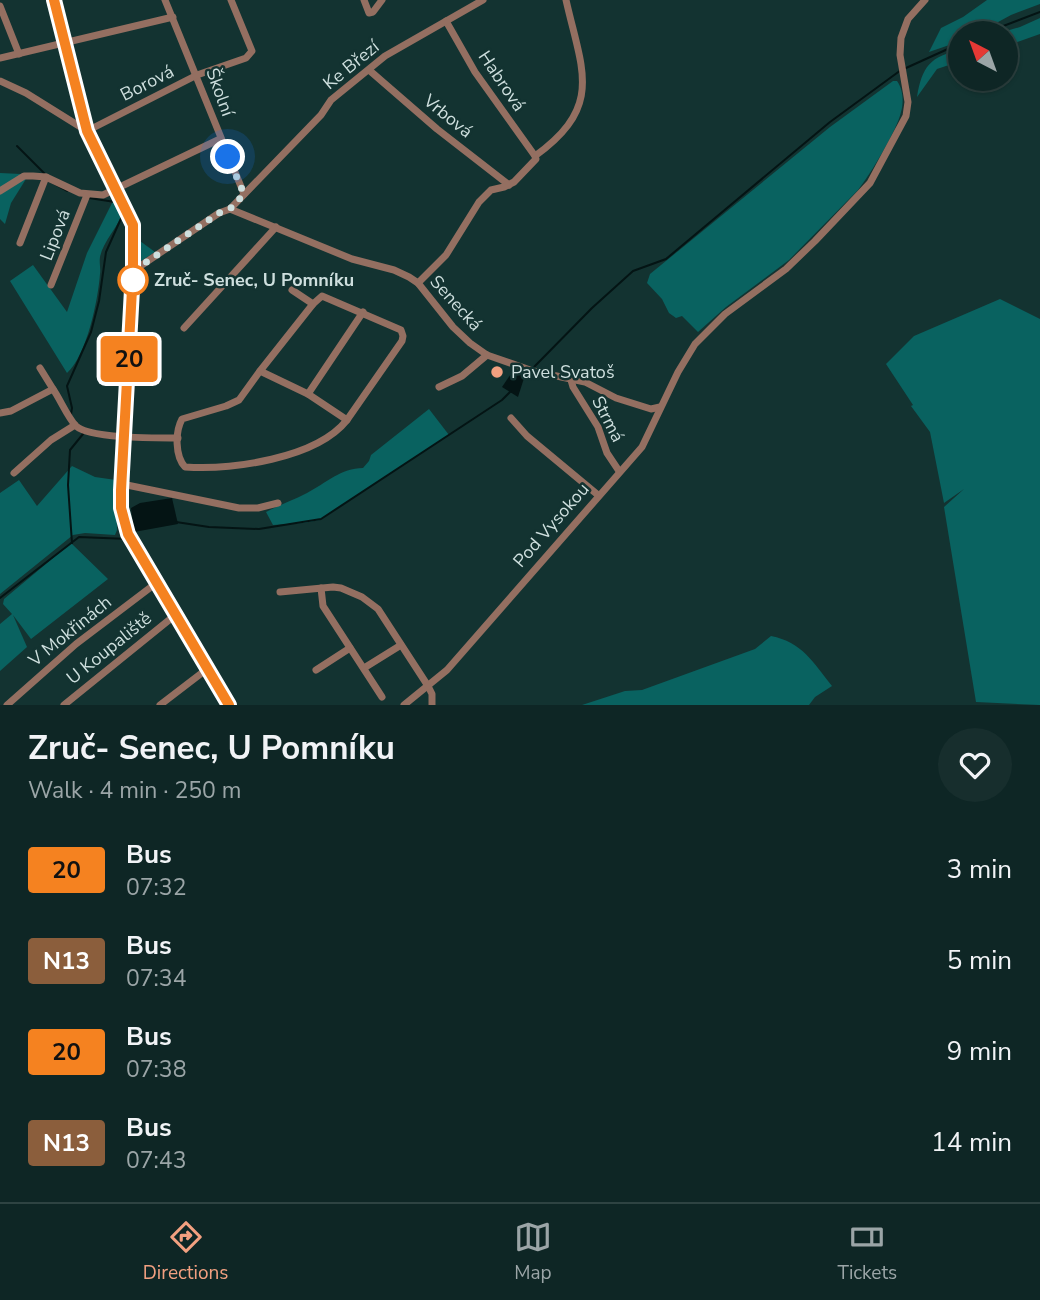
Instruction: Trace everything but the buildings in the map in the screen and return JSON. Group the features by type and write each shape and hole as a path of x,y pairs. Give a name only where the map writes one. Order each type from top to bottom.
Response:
{"main road":[{"path":"54,0 87,131 133,225 133,271 121,484 123,522 155,584 229,705"}],"street":[{"name":"Školní","path":"165,0 244,194"},
{"name":"Borová","path":"87,131 197,75 246,58 252,51 232,0"},
{"path":"364,0 369,13 373,12 382,0"},
{"name":"Ke Březí","path":"133,271 219,213 230,209 321,115 331,100 385,56 483,0"},
{"path":"418,284 446,255 479,202 491,190 509,186 536,159 535,156 552,144 581,105 582,73 566,0"},
{"name":"Pod Vysokou","path":"404,705 447,670 642,447 660,407 695,344 725,314 786,269 870,183 906,116 908,102 900,55 901,38 908,19 925,0"},
{"path":"0,6 19,54"},
{"path":"0,58 173,17"},
{"name":"Habrová","path":"446,21 475,72 535,156"},
{"name":"Vrbová","path":"369,70 509,186"},
{"path":"0,81 26,93 87,131"},
{"path":"0,191 24,176 46,177 87,195 103,195 220,139"},
{"path":"20,243 46,177"},
{"name":"Lipová","path":"51,285 87,195"},
{"name":"Senecká","path":"230,209 352,259 394,270 418,284 453,327 487,355 533,371 585,382 616,398 651,409 660,407"},
{"path":"184,328 276,227"},
{"path":"292,289 313,304"},
{"path":"326,296 401,330 403,337 347,420 328,436 301,449 240,466 207,469 185,467 180,462 178,438 181,419 239,400 313,304 319,297 326,296"},
{"path":"308,394 363,312"},
{"path":"439,387 462,376 487,355"},
{"path":"40,368 75,425 89,432 125,437 178,438"},
{"path":"260,371 308,394 347,420"},
{"name":"Strmá","path":"571,380 598,427 607,453 619,471"},
{"path":"0,413 11,411 53,389"},
{"path":"511,418 527,436 598,495"},
{"path":"14,474 51,440 75,425"},
{"path":"121,484 239,508 258,508 278,503"},
{"name":"V Mokřinách","path":"8,705 76,644 155,584"},
{"path":"321,588 323,606 382,697"},
{"path":"280,592 341,588 373,604 428,686 432,694 432,705"},
{"name":"U Koupaliště","path":"64,705 174,615"},
{"path":"364,668 401,645"},
{"path":"316,670 351,648"},
{"path":"160,705 207,669"}],"shaded area":[{"path":"987,0 1040,0 1040,4 1000,21 955,21"},
{"path":"1040,18 1040,34 1018,42 1020,27"},
{"path":"948,24 948,45 929,52 941,28"},
{"path":"948,54 948,65 937,69 917,97 929,64"},
{"path":"893,81 897,81 901,88 902,108 894,130 858,190 789,260 726,307 698,332 682,316 676,318 669,313 662,299 647,283 650,274 830,127"},
{"path":"0,173 21,174 26,179 11,203 5,224 0,219"},
{"path":"113,201 118,203 123,213 102,251 99,285 86,341 67,373 10,281 33,265 67,312 87,253"},
{"path":"140,241 155,252 141,261 137,258 136,244"},
{"path":"1000,299 1040,319 1040,705 976,702 944,507 964,489 944,503 930,432 886,364 914,336"},
{"path":"513,371 525,375 518,397 502,387"},
{"path":"429,409 449,435 320,520 273,525 266,512 341,473 363,468 371,455"},
{"path":"72,466 95,477 116,480 115,535 73,535 0,594 0,493 19,480 37,506"},
{"path":"172,498 178,524 134,532 131,508 140,503"},
{"path":"71,543 108,579 31,639 13,615 27,647 0,671 0,624 12,614 3,604 4,599"},
{"path":"771,636 799,648 832,686 815,697 809,705 582,705 625,691 642,690 755,649"}],"waterway":[{"path":"1016,21 1040,12"},
{"path":"906,68 948,49"},
{"path":"534,367 633,271 666,259 830,122 901,70"},
{"path":"17,146 46,175"},
{"path":"51,182 67,191"},
{"path":"89,198 115,202 120,207"},
{"path":"71,414 67,386 91,332 99,301 106,252 123,214"},
{"path":"176,522 209,527 259,529 321,519 502,400 511,391"},
{"path":"72,543 68,485 70,450 83,434"},
{"path":"0,598 79,537 128,539"}],"bus line":[{"name":"20","path":"54,0 87,131 133,225 121,490 123,522 139,556 229,705"}],"place":[{"name":"Zruč- Senec, U Pomníku","path":"133,280"},
{"name":"Pavel Svatoš","path":"497,372"}],"route":[{"path":"133,280 133,271 219,213 230,209 244,194 228,157"}]}
